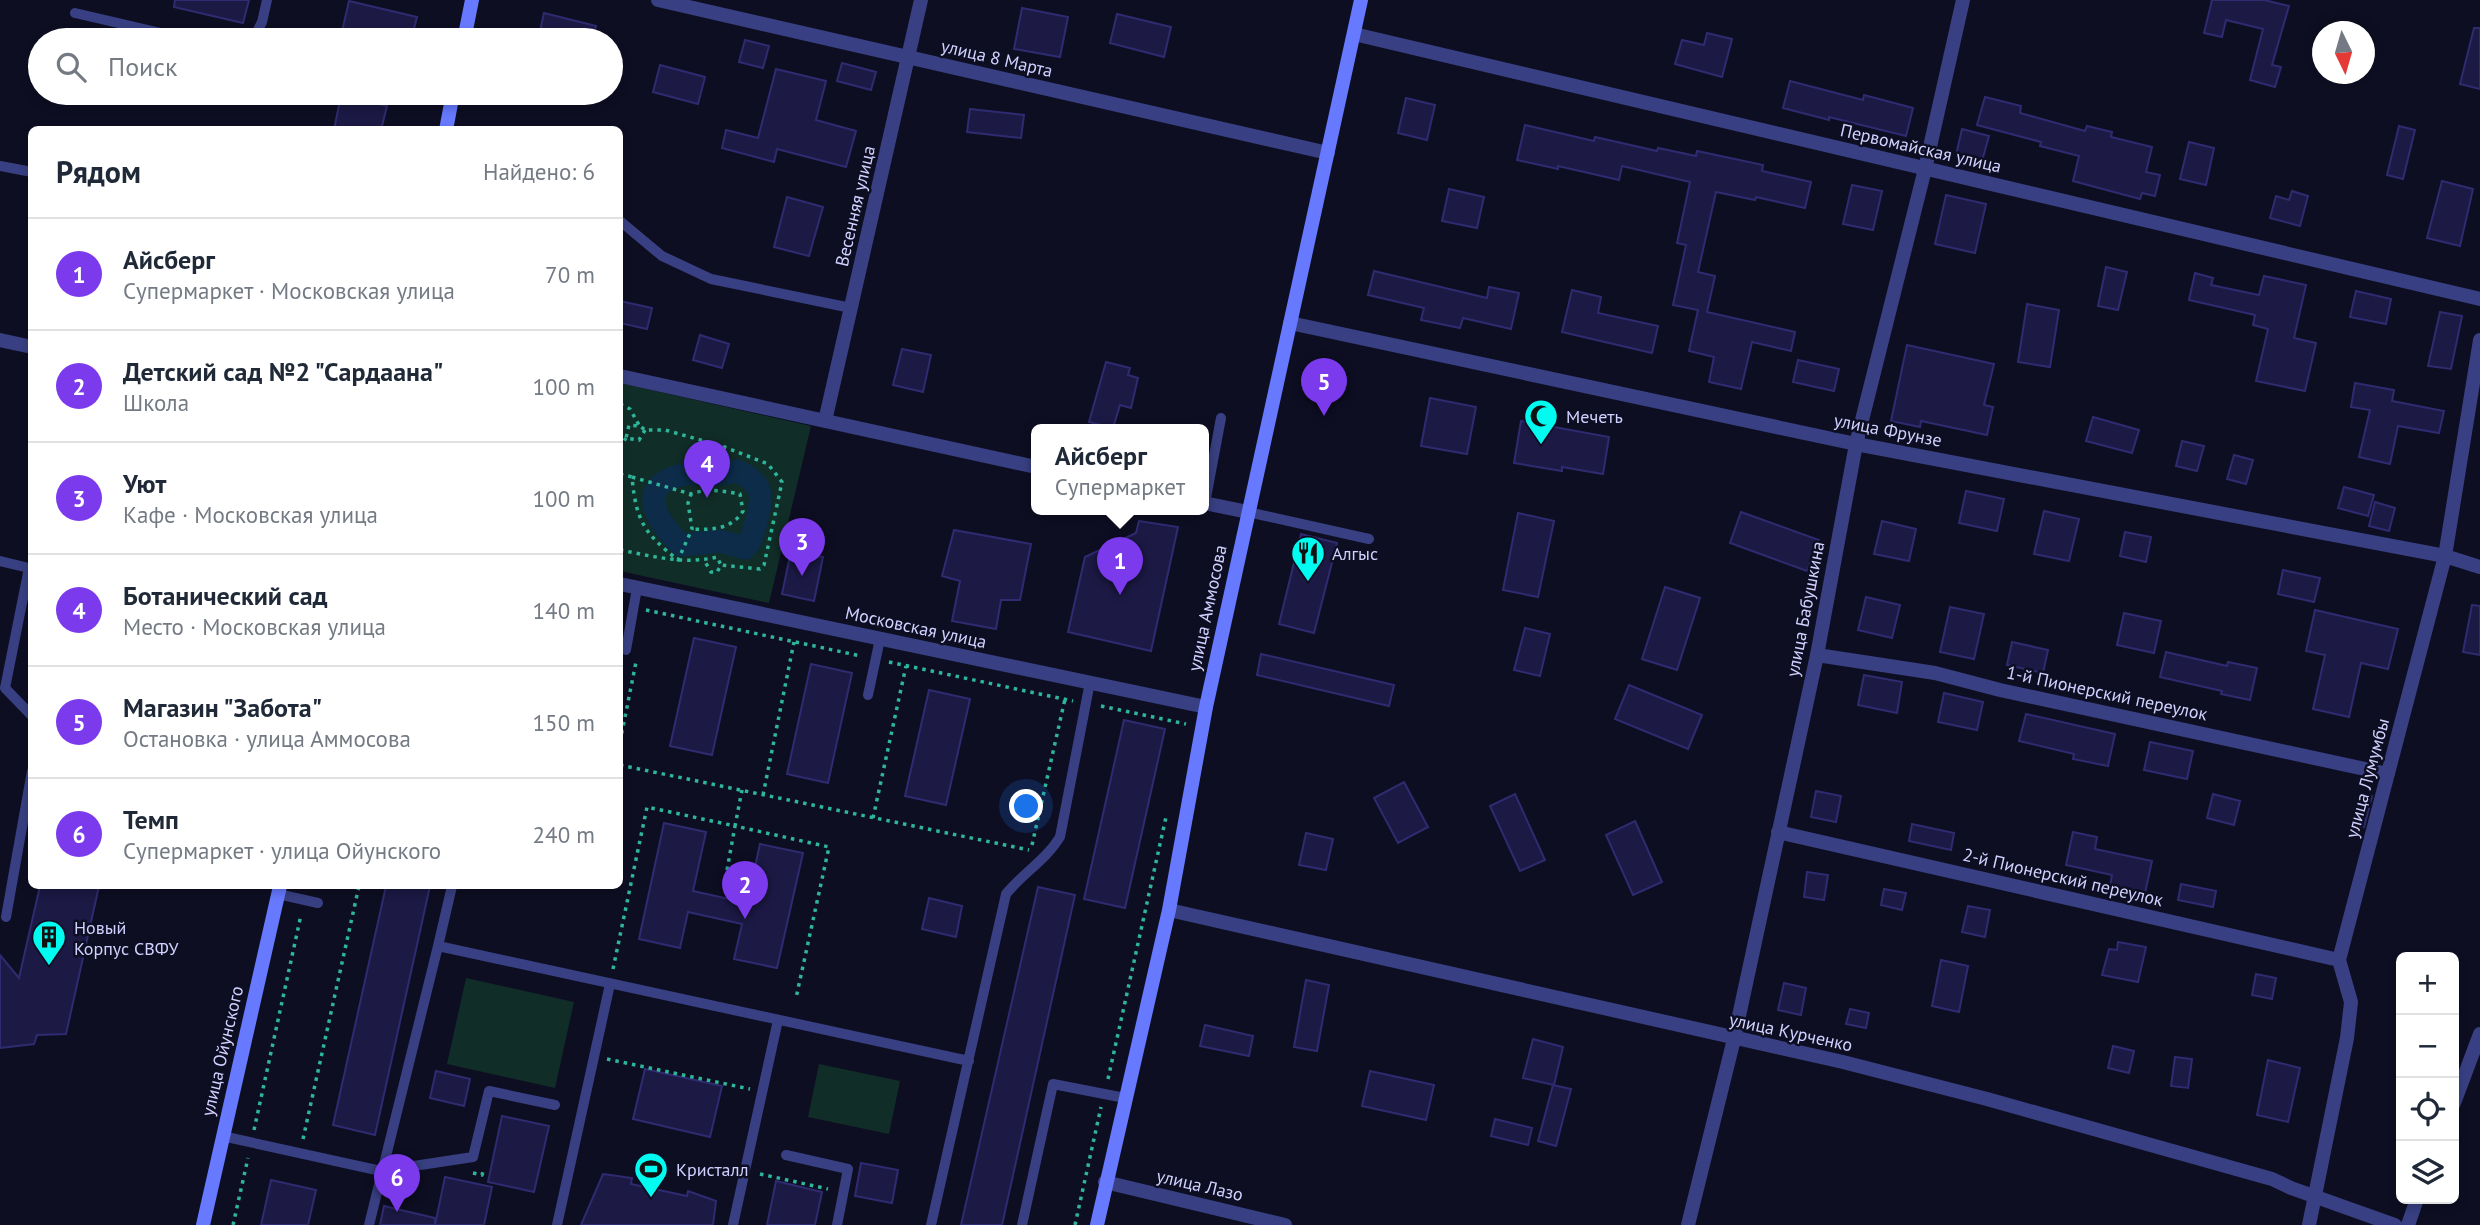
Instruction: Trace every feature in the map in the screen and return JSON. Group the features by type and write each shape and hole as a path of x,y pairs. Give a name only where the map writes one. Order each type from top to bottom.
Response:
{"main road":[{"path":"466,28 472,0"},
{"name":"улица Аммосова","path":"1097,1225 1169,909 1206,707 1362,0"},
{"path":"447,126 451,105"},
{"name":"улица Ойунского","path":"203,1225 279,890"}],"street":[{"name":"улица 8 Марта","path":"658,0 1328,153"},
{"name":"Весенняя улица","path":"825,421 921,0"},
{"name":"улица Бабушкина","path":"1688,1225 1734,1039 1817,654 1856,444 1925,169 1963,0"},
{"name":"Первомайская улица","path":"1354,34 2480,299"},
{"name":"улица Фрунзе","path":"1290,323 1856,444 2445,556 2480,567"},
{"path":"0,340 28,346"},
{"name":"улица Лумумбы","path":"2339,960 2445,556 2480,340"},
{"path":"623,377 1031,466"},
{"path":"1209,504 1248,512"},
{"name":"Московская улица","path":"623,585 1206,707"},
{"name":"1-й Пионерский переулок","path":"1817,654 1935,673 2013,693 2388,774"},
{"name":"2-й Пионерский переулок","path":"1778,832 2339,960"},
{"name":"улица Курченко","path":"1169,909 1843,1062 1987,1099 2272,1179 2395,1225"},
{"path":"2309,1225 2347,1038 2351,1002 2339,960"},
{"path":"2459,1090 2480,1034"},
{"name":"улица Лазо","path":"1105,1182 1285,1225"},
{"path":"2407,1225 2415,1204"}],"lane":[{"path":"259,28 267,0"},
{"path":"75,13 139,28"},
{"path":"0,166 28,171"},
{"path":"623,224 662,256 711,279 851,308"},
{"path":"1209,483 1222,418"},
{"path":"1248,512 1369,539"},
{"path":"0,561 28,568"},
{"path":"28,573 5,688 28,712"},
{"path":"626,650 637,588"},
{"path":"868,695 880,639"},
{"path":"931,1225 1006,894 1019,878 1051,851 1060,837 1090,682"},
{"path":"6,917 28,793"},
{"path":"369,1225 451,889"},
{"path":"279,890 318,903"},
{"path":"438,946 611,979 778,1020 969,1062"},
{"path":"557,1225 611,979"},
{"path":"733,1225 778,1020"},
{"path":"1022,1225 1053,1084 1125,1098"},
{"path":"222,1136 381,1171 473,1157 489,1091 555,1105"},
{"path":"786,1155 848,1169 837,1225"}],"path":[{"path":"623,406 630,409 645,430 665,430 722,446 768,464 782,482 764,565 760,569 721,565"},
{"path":"623,444 629,425 640,426"},
{"path":"626,439 639,440 645,430"},
{"path":"623,475 691,494 700,491 740,494 743,511 737,521 721,527 692,529"},
{"path":"632,477 634,500 642,524 652,539 678,560"},
{"path":"678,560 692,529 688,503 691,494"},
{"path":"623,551 678,560 717,557 721,565 718,572 710,572 704,560"},
{"path":"634,608 1186,724"},
{"path":"763,794 794,641"},
{"path":"623,727 638,650"},
{"path":"873,818 906,665"},
{"path":"623,766 1031,851 1065,699"},
{"path":"727,870 742,790"},
{"path":"611,979 648,807 828,847 796,999"},
{"path":"1075,1225 1166,817"},
{"path":"291,1137 303,1140 358,889"},
{"path":"233,1225 304,900"},
{"path":"594,1056 762,1092"},
{"path":"254,1127 267,1130"},
{"path":"752,1173 829,1189 827,1201"}],"green space":[{"path":"623,384 811,426 769,603 623,572"},
{"path":"466,978 574,1002 555,1088 447,1064"},
{"path":"819,1064 900,1081 889,1134 808,1117"}],"building":[{"path":"175,0 249,0 243,23 174,7"},
{"path":"2212,0 2264,0 2289,6 2272,65 2281,67 2275,87 2250,80 2263,29 2226,20 2222,37 2204,33"},
{"path":"349,1 417,17 414,28 343,28"},
{"path":"1022,8 1068,17 1060,57 1014,49"},
{"path":"544,13 596,26 596,28 541,28"},
{"path":"1117,14 1171,27 1164,57 1110,43"},
{"path":"2474,28 2480,28 2480,89 2460,84"},
{"path":"1707,33 1732,39 1722,77 1675,64 1682,40 1704,45"},
{"path":"745,40 769,46 763,68 739,62"},
{"path":"842,63 876,72 871,90 837,81"},
{"path":"660,65 705,77 698,104 653,92"},
{"path":"776,69 826,81 816,120 856,131 846,167 777,149 774,162 722,148 726,130 758,138"},
{"path":"1790,81 1863,100 1864,95 1913,108 1906,136 1783,108"},
{"path":"1985,97 2021,106 2020,113 2085,131 2087,126 2112,132 2111,137 2152,147 2146,172 2160,175 2155,196 2142,193 2140,199 2073,181 2079,156 2040,146 2041,142 1977,125"},
{"path":"1406,98 1435,105 1427,140 1398,133"},
{"path":"339,105 387,106 382,126 335,126"},
{"path":"970,109 1024,115 1021,138 967,132"},
{"path":"1525,125 1594,141 1595,137 1657,151 1658,148 1696,156 1697,151 1763,165 1762,171 1811,182 1805,208 1756,197 1755,200 1716,192 1698,272 1715,276 1707,312 1795,332 1791,351 1752,342 1741,389 1709,382 1714,357 1689,351 1698,310 1673,305 1686,245 1677,243 1690,182 1622,166 1619,180 1517,160"},
{"path":"2399,126 2415,130 2403,179 2387,175"},
{"path":"1962,129 1989,136 1982,161 1956,155"},
{"path":"2189,142 2214,148 2206,185 2180,179"},
{"path":"2442,181 2473,189 2460,246 2427,238"},
{"path":"1852,185 1882,191 1873,230 1843,224"},
{"path":"1449,189 1484,197 1477,228 1442,221"},
{"path":"2292,191 2308,196 2300,226 2270,218 2276,196 2289,200"},
{"path":"1946,195 1986,204 1975,253 1935,244"},
{"path":"787,197 823,207 809,256 774,247"},
{"path":"2106,267 2127,272 2118,310 2098,306"},
{"path":"1374,271 1487,298 1489,287 1519,293 1511,329 1463,318 1460,328 1421,320 1424,308 1368,295"},
{"path":"2195,273 2213,278 2211,285 2259,295 2264,276 2306,285 2294,338 2316,343 2305,391 2256,381 2268,329 2253,325 2255,315 2189,300"},
{"path":"1572,290 1601,297 1598,313 1658,326 1652,353 1562,332"},
{"path":"2356,291 2391,299 2386,324 2350,317"},
{"path":"623,302 652,308 647,329 623,324"},
{"path":"2027,304 2059,310 2050,367 2018,362"},
{"path":"2440,312 2462,316 2451,369 2428,366"},
{"path":"700,335 729,344 722,368 693,360"},
{"path":"1907,345 1994,364 1984,405 1993,407 1987,435 1921,421 1920,427 1891,421"},
{"path":"902,349 931,355 923,392 893,385"},
{"path":"1798,360 1839,369 1834,391 1793,382"},
{"path":"1106,362 1130,368 1128,375 1138,378 1131,408 1120,405 1114,424 1089,422"},
{"path":"2355,383 2394,390 2392,401 2444,411 2439,433 2398,426 2390,464 2359,457 2370,410 2351,407"},
{"path":"1430,398 1476,407 1467,454 1421,446"},
{"path":"2093,417 2139,430 2132,453 2086,441"},
{"path":"1521,421 1609,437 1603,474 1514,463"},
{"path":"2182,441 2204,446 2197,471 2176,466"},
{"path":"2234,455 2253,460 2246,484 2227,479"},
{"path":"2344,487 2374,495 2368,516 2338,508"},
{"path":"1966,491 2004,499 1997,531 1959,523"},
{"path":"2375,502 2395,508 2389,531 2369,526"},
{"path":"2044,511 2079,519 2069,561 2034,554"},
{"path":"1741,512 1819,540 1807,571 1730,543"},
{"path":"1518,513 1554,521 1538,597 1503,590"},
{"path":"1139,521 1178,527 1151,651 1068,632 1085,557 1136,533"},
{"path":"1882,521 1916,529 1909,561 1874,554"},
{"path":"954,530 1031,544 1020,600 1001,600 996,629 952,621 960,581 942,576"},
{"path":"2125,532 2151,537 2146,562 2120,556"},
{"name":"Алгыс","path":"1301,534 1337,543 1314,633 1279,624"},
{"path":"791,551 823,557 814,601 782,594"},
{"path":"2283,570 2320,578 2314,602 2278,594"},
{"path":"1665,587 1700,598 1677,670 1642,659"},
{"path":"1866,597 1900,605 1892,638 1858,630"},
{"path":"2472,605 2480,606 2480,655 2463,652"},
{"path":"1950,607 1984,614 1974,659 1940,652"},
{"path":"2315,610 2398,629 2388,669 2361,663 2349,717 2313,709 2325,655 2306,651"},
{"path":"2124,613 2161,621 2154,653 2117,645"},
{"path":"1525,628 1550,634 1540,676 1514,670"},
{"path":"694,638 736,647 712,755 670,746"},
{"path":"2012,642 2048,650 2043,673 2007,665"},
{"path":"2166,652 2227,666 2228,662 2257,668 2250,700 2160,677"},
{"path":"1261,654 1394,685 1389,706 1257,675"},
{"path":"811,664 852,673 828,783 787,774"},
{"path":"1864,675 1902,682 1897,713 1858,705"},
{"path":"1629,685 1702,715 1688,749 1615,719"},
{"path":"929,690 970,699 946,805 905,796"},
{"path":"1944,693 1983,702 1977,730 1938,722"},
{"path":"2026,714 2115,734 2108,766 2073,759 2074,754 2019,741"},
{"path":"1124,720 1165,729 1125,908 1084,899"},
{"path":"2150,742 2193,751 2187,779 2144,770"},
{"path":"1404,782 1428,827 1398,843 1374,798"},
{"path":"1816,791 1841,796 1836,822 1811,817"},
{"path":"1515,794 1545,860 1520,871 1490,806"},
{"path":"2213,794 2240,801 2234,825 2207,818"},
{"path":"2361,794 2372,796 2364,827 2354,825"},
{"path":"1635,821 1662,882 1633,895 1606,835"},
{"path":"664,823 706,832 693,891 747,903 760,844 803,853 777,968 734,959 742,924 688,912 680,948 639,939"},
{"path":"1912,824 1954,833 1951,850 1909,841"},
{"path":"2073,832 2097,837 2095,849 2152,861 2145,893 2110,886 2112,875 2066,865"},
{"path":"1306,833 1333,839 1326,870 1299,865"},
{"path":"1807,872 1828,875 1824,900 1804,897"},
{"path":"2181,884 2216,891 2213,907 2178,900"},
{"path":"1038,887 1075,895 1002,1225 961,1225"},
{"name":"Новый Корпус СВФУ","path":"39,889 98,889 66,1034 37,1035 34,1044 0,1048 0,955 19,978"},
{"path":"385,889 429,889 375,1135 333,1125"},
{"path":"1884,889 1906,893 1902,910 1881,905"},
{"path":"929,898 962,906 956,937 922,929"},
{"path":"1968,906 1990,910 1985,937 1962,932"},
{"path":"2118,942 2146,947 2138,982 2102,975 2109,949 2117,950"},
{"path":"1941,960 1968,966 1959,1012 1932,1006"},
{"path":"2256,974 2276,978 2272,999 2252,995"},
{"path":"1306,980 1329,985 1317,1051 1294,1047"},
{"path":"1784,983 1806,988 1801,1015 1778,1010"},
{"path":"1850,1009 1869,1013 1866,1028 1846,1024"},
{"path":"1205,1025 1253,1036 1249,1056 1200,1046"},
{"path":"1533,1039 1563,1047 1554,1085 1523,1078"},
{"path":"2113,1046 2134,1051 2129,1073 2108,1068"},
{"path":"2175,1057 2192,1059 2188,1088 2171,1086"},
{"path":"2268,1060 2300,1068 2288,1122 2257,1115"},
{"path":"645,1069 722,1086 710,1137 633,1119"},
{"path":"436,1071 470,1079 464,1106 430,1098"},
{"path":"1370,1071 1434,1085 1426,1120 1362,1106"},
{"path":"1553,1085 1571,1089 1556,1146 1538,1141"},
{"path":"502,1116 549,1126 534,1192 488,1182"},
{"path":"1495,1119 1532,1128 1528,1145 1491,1136"},
{"path":"861,1163 898,1170 892,1203 855,1196"},
{"name":"Кристалл","path":"603,1174 632,1178 631,1184 687,1196 688,1191 716,1201 713,1225 581,1225"},
{"path":"445,1177 492,1187 484,1225 435,1225"},
{"path":"271,1180 316,1190 308,1225 261,1225"},
{"path":"776,1181 822,1192 815,1225 767,1225"},
{"path":"384,1206 435,1218 435,1225 380,1225"}],"waterway":[{"path":"737,471 757,485 760,497 759,513 748,545 745,548 720,541 681,545 657,514 655,494 660,485 687,474 709,475 737,471"}],"place":[{"name":"Магазин \"Забота\"","path":"1324,416"},
{"name":"Мечеть","path":"1541,446"},
{"name":"Ботанический сад","path":"707,498"},
{"name":"Уют","path":"802,576"},
{"name":"Алгыс","path":"1308,583"},
{"name":"Айсберг","path":"1120,595"},
{"name":"Детский сад №2 \"Сардаана\"","path":"745,919"},
{"name":"Новый Корпус СВФУ","path":"49,967"},
{"name":"Кристалл","path":"651,1199"},
{"name":"Темп","path":"397,1212"}]}
